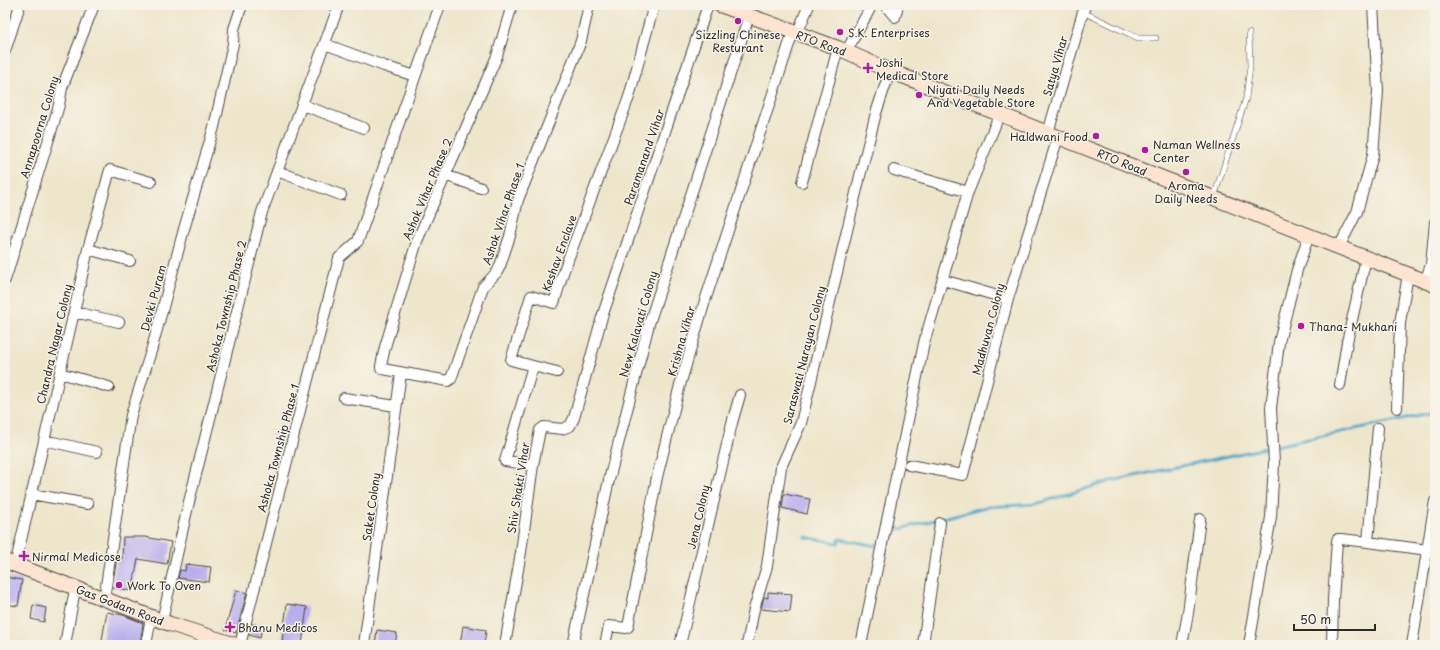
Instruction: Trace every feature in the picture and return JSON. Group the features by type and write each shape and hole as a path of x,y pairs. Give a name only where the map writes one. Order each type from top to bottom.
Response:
{"street":[{"path":"5,51 20,5"},
{"name":"Annapoorna Colony","path":"5,280 55,118 62,88 94,5"},
{"name":"Devki Puram","path":"104,600 131,415 152,348 184,229 214,127 234,29 242,5"},
{"name":"Ashoka Township Phase 2","path":"146,645 156,619 188,506 262,212 340,5"},
{"path":"325,44 415,76 440,5"},
{"name":"Ashok Vihar Phase 2","path":"401,373 381,368 385,347 417,241 497,56 512,5"},
{"name":"Ashok Vihar Phase 1","path":"401,373 448,381 451,379 483,287 497,272 500,266 510,236 518,200 581,40 589,5"},
{"name":"Keshav Enclave","path":"533,366 511,360 531,296 554,303 630,97 654,5"},
{"name":"Paramanand Vihar","path":"602,317 708,5"},
{"name":"RTO Road","path":"720,5 735,8 749,16 842,50 890,71 1430,283"},
{"path":"795,33 809,5"},
{"path":"802,182 842,50 872,5"},
{"path":"885,5 895,17 898,5"},
{"path":"1339,247 1357,212 1373,155 1378,91 1373,5"},
{"name":"Satya Vihar","path":"1053,135 1084,9"},
{"name":"New Kalavati Colony","path":"573,645 609,480 649,324 749,16"},
{"name":"Krishna Vihar","path":"605,645 609,626 628,627 657,476 680,385 704,304 795,33"},
{"name":"Saraswati Narayan Colony","path":"747,645 754,609 767,566 781,467 801,423 861,172 876,113 890,71"},
{"name":"Ashoka Township Phase 1","path":"240,645 339,258 358,241 415,76"},
{"path":"303,105 364,128"},
{"path":"861,645 924,343 968,192 1000,113"},
{"name":"Madhuvan Colony","path":"908,465 963,475 1008,299 1053,135"},
{"name":"Chandra Nagar Colony","path":"10,563 31,494 88,249 110,170 151,182"},
{"path":"894,170 968,192"},
{"path":"277,171 341,195"},
{"path":"445,175 481,188"},
{"path":"1430,283 1435,222"},
{"path":"1249,645 1271,517 1274,462 1271,408 1279,342 1297,270 1309,235"},
{"path":"88,249 130,261"},
{"path":"1340,385 1354,308 1366,258"},
{"path":"1397,408 1400,323 1408,274"},
{"path":"943,280 1008,299"},
{"path":"74,312 119,322"},
{"name":"Shiv Shakti Vihar","path":"505,645 521,552 533,465 540,430 544,427 562,429 570,426 574,418 602,317"},
{"path":"533,465 506,461 505,459 533,366 557,372"},
{"path":"60,373 109,387"},
{"name":"Saket Colony","path":"364,645 401,373"},
{"name":"Jena Colony","path":"680,645 732,422 740,394"},
{"path":"344,398 396,406"},
{"path":"1368,542 1378,428"},
{"path":"44,440 97,452"},
{"path":"31,494 88,504"},
{"path":"1412,645 1435,501"},
{"path":"1182,645 1188,613 1200,519"},
{"path":"922,645 940,523"},
{"path":"1332,645 1337,541 1341,539 1428,550"},
{"name":"Gas Godam Road","path":"10,563 220,643 236,645"},
{"path":"65,645 75,589"}],"lane":[{"path":"1084,9 1138,38 1156,38"},
{"path":"1213,198 1246,98 1250,66 1249,33"}],"building":[{"path":"784,494 810,499 807,514 782,508"},
{"path":"123,537 145,537 171,542 167,564 138,559 132,591 112,587 117,558 122,559"},
{"path":"186,564 211,567 209,582 178,578 180,570 185,571"},
{"path":"5,577 22,580 18,606 5,604"},
{"path":"236,590 247,593 236,633 225,630"},
{"path":"768,592 792,594 790,612 761,609 764,597 768,598"},
{"path":"287,604 307,607 302,645 282,642"},
{"path":"33,605 46,608 44,622 31,619"},
{"path":"107,612 123,615 143,623 140,645 101,645"},
{"path":"252,624 262,626 260,638 249,635"},
{"path":"463,626 486,630 484,645 460,645"},
{"path":"377,630 397,633 395,645 375,645"}],"waterway":[{"path":"888,532 986,507 1036,504 1111,481 1435,412"},
{"path":"805,537 838,543 840,539 877,546 878,544"}],"place":[{"name":"Sizzling Chinese Resturant","path":"738,21"},
{"name":"S.K. Enterprises","path":"840,32"},
{"name":"Joshi Medical Store","path":"868,68"},
{"name":"Niyati Daily Needs And Vegetable Store","path":"919,95"},
{"name":"Haldwani Food","path":"1096,136"},
{"name":"Naman Wellness Center","path":"1145,150"},
{"name":"Aroma Daily Needs","path":"1186,172"},
{"name":"Thana- Mukhani","path":"1301,326"},
{"name":"Nirmal Medicose","path":"24,556"},
{"name":"Work To Oven","path":"119,585"},
{"name":"Bhanu Medicos","path":"230,627"}]}
